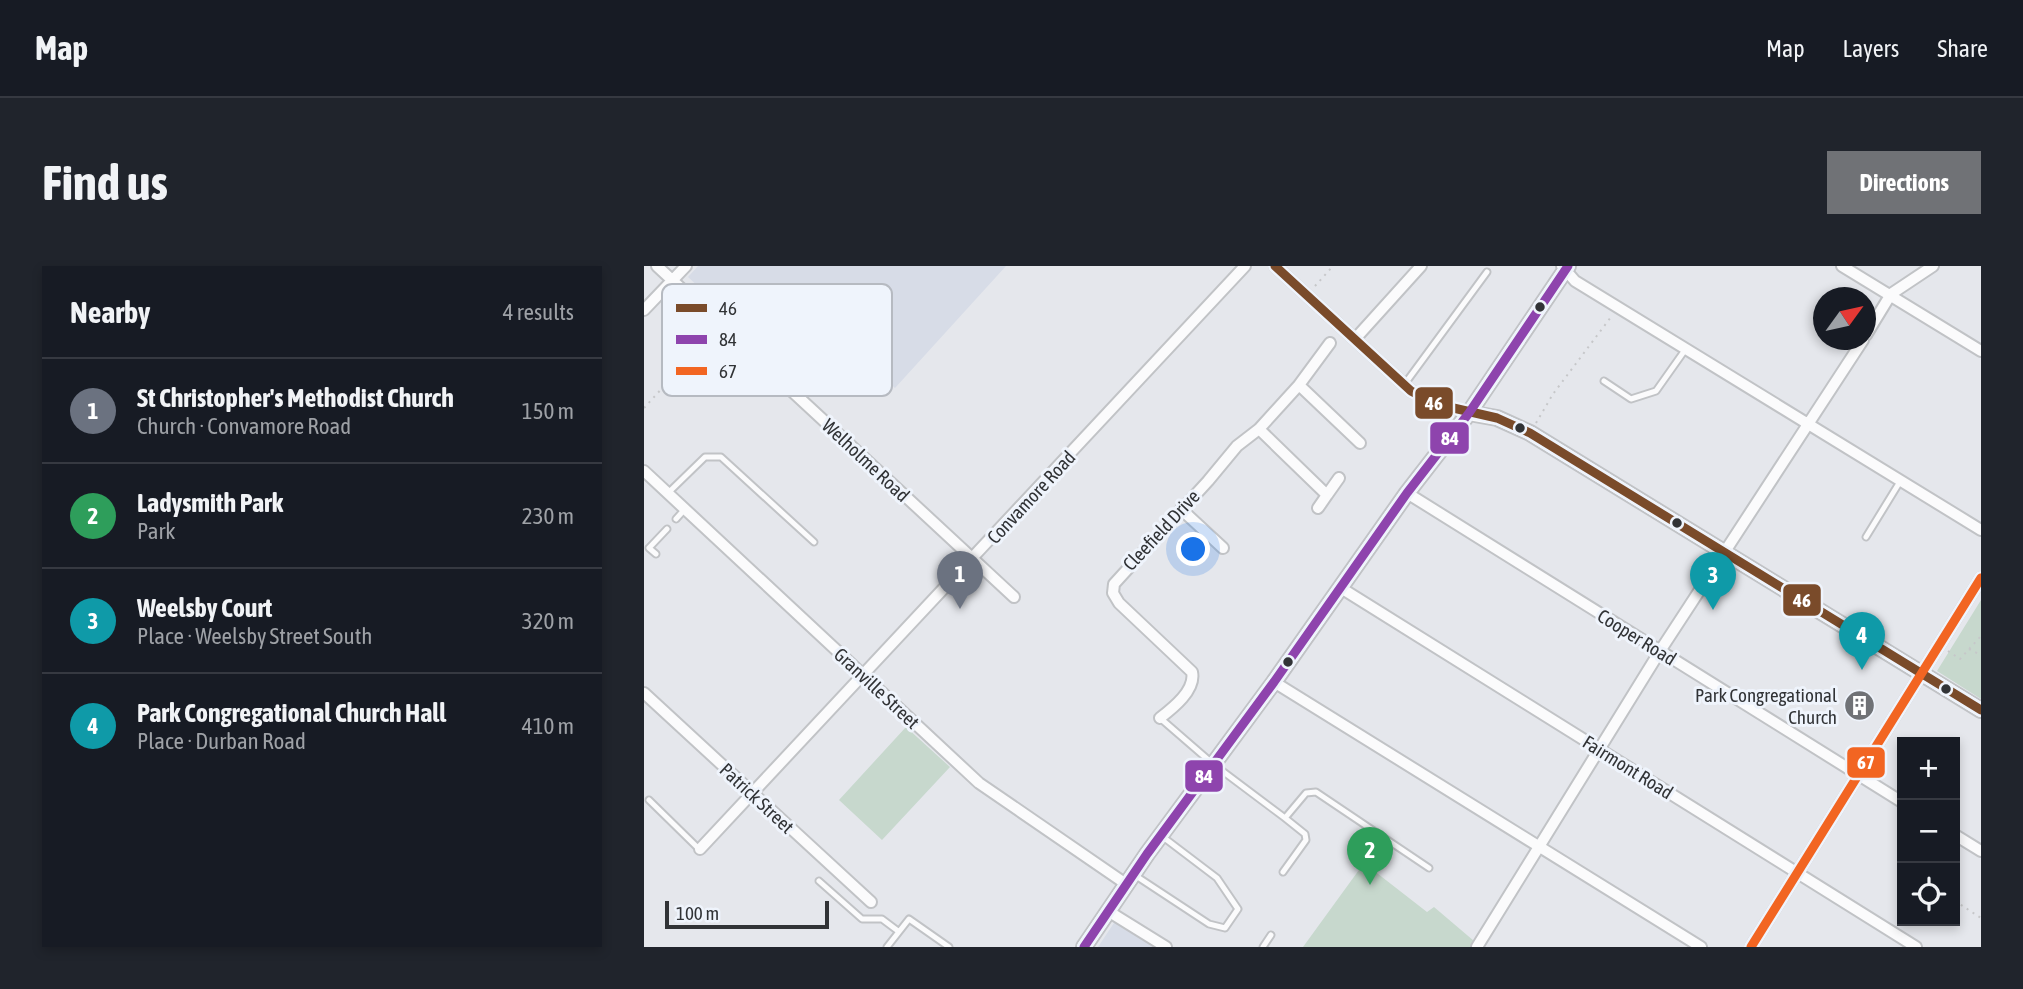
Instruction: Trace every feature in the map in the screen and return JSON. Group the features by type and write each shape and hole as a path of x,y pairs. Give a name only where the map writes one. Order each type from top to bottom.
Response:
{"street":[{"name":"Welholme Road","path":"657,266 676,284"},
{"path":"670,284 686,266"},
{"name":"Convamore Road","path":"700,849 862,674 974,559 1245,266"},
{"path":"1275,266 1404,385 1436,404 1497,418 1530,433 1981,710"},
{"path":"1355,339 1421,266"},
{"path":"1842,266 1981,351"},
{"path":"1876,319 1891,294 1933,266"},
{"path":"1084,947 1129,879 1275,682 1406,493 1469,413 1565,268 1571,278 1685,350 1981,530"},
{"path":"644,310 662,292"},
{"name":"Cleefield Drive","path":"1160,718 1190,687 1194,680 1192,672 1119,603 1113,593 1117,577 1237,446 1259,429 1299,385 1330,343"},
{"path":"1479,946 1660,650 1857,350"},
{"path":"1299,385 1360,443"},
{"name":"Welholme Road","path":"798,396 1014,597"},
{"path":"1259,429 1327,495"},
{"name":"Granville Street","path":"644,471 979,783 1129,879"},
{"path":"1318,508 1339,478"},
{"name":"Cooper Road","path":"1406,493 1899,800"},
{"path":"1181,509 1223,548"},
{"path":"1751,947 1981,578"},
{"name":"Fairmont Road","path":"1340,587 1916,947"},
{"path":"1275,682 1701,947"},
{"name":"Patrick Street","path":"644,692 871,902"},
{"path":"1960,838 1981,851"},
{"path":"1108,911 1166,947"}],"lane":[{"path":"1404,385 1487,272"},
{"path":"1604,381 1631,399 1656,391 1685,350"},
{"path":"668,494 705,457 721,457 814,542"},
{"path":"1866,537 1901,480"},
{"path":"676,519 685,509"},
{"path":"656,554 649,548 667,529"},
{"path":"1160,718 1213,764 1305,834 1306,840 1283,872"},
{"path":"1285,818 1306,793 1316,792 1429,868"},
{"path":"649,800 700,849"},
{"path":"1129,879 1209,924 1225,928 1237,909 1217,878 1161,835"},
{"path":"820,881 862,919 882,919 898,931"},
{"path":"887,947 906,920 913,920 950,947"},
{"path":"1263,947 1271,935"}],"path":[{"path":"1307,294 1333,266"},
{"path":"1530,433 1553,394 1618,307"},
{"path":"644,408 662,388"},
{"path":"1939,645 1960,659 1981,636"},
{"path":"1968,649 1981,655"},
{"path":"1960,904 1981,918"}],"shaded area":[{"path":"698,266 1006,266 895,388 892,385 892,284 696,284 688,277"},
{"path":"1116,920 1159,947 1098,947"}],"green space":[{"path":"1981,600 1981,699 1937,671"},
{"path":"906,727 950,767 882,840 839,800"},
{"path":"1364,863 1427,912 1434,907 1474,941 1470,947 1303,947"}],"transit line":[{"name":"46","path":"1275,266 1411,391 1436,404 1497,418 1530,433 1981,710"},
{"name":"84","path":"1084,947 1147,854 1274,682 1407,493 1469,413 1568,266"},
{"name":"67","path":"1751,947 1981,578"}],"place":[{"name":"St Christopher's Methodist Church","path":"960,609"},
{"name":"Weelsby Court","path":"1713,610"},
{"name":"Park Congregational Church Hall","path":"1862,670"},
{"name":"Park Congregational Church","path":"1860,706"},
{"name":"Ladysmith Park","path":"1370,885"}]}
